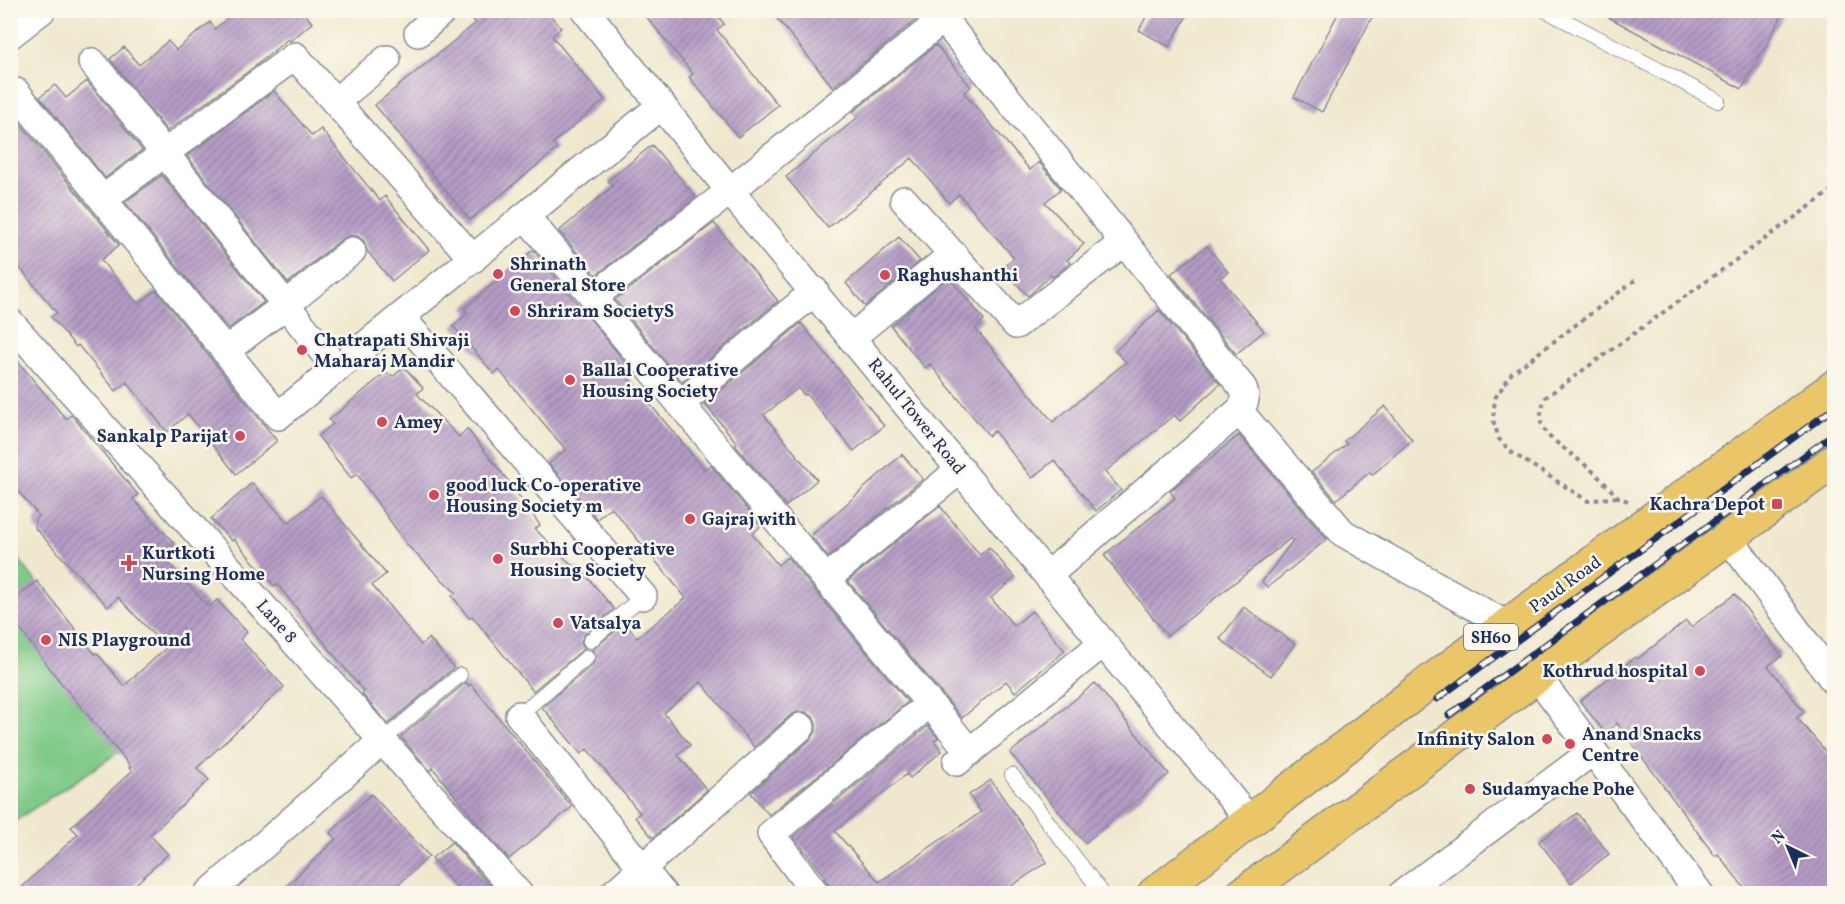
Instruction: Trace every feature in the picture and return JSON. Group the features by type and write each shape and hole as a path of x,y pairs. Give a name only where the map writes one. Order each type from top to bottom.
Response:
{"main road":[{"name":"Paud Road","path":"1154,894 1424,686 1834,387"},
{"path":"1243,894 1537,676 1834,461"}],"street":[{"path":"10,35 42,10"},
{"path":"418,33 444,10"},
{"name":"Rahul Tower Road","path":"591,13 730,191 815,291 1250,821"},
{"path":"598,302 602,290 730,191 939,15 1243,388 1246,399 1239,411 1047,575"},
{"path":"103,199 295,56 472,259"},
{"path":"336,102 387,59"},
{"path":"92,62 337,369"},
{"path":"16,92 278,416 662,105"},
{"path":"904,200 1016,325 1124,242"},
{"path":"526,217 826,579 964,757 1103,643"},
{"path":"225,351 352,251"},
{"path":"852,337 953,254"},
{"path":"680,404 815,291"},
{"path":"401,317 643,596"},
{"name":"Lane 8","path":"10,321 519,894"},
{"path":"1239,411 1343,533 1507,625"},
{"path":"826,579 961,469"},
{"path":"1728,537 1834,681"},
{"path":"1537,676 1700,894"},
{"path":"816,894 771,834 917,714"},
{"path":"519,715 663,894"},
{"path":"613,894 801,727"},
{"path":"208,894 382,740"},
{"path":"1402,894 1593,751"}],"lane":[{"path":"1545,10 1718,102"},
{"path":"590,641 643,596"},
{"path":"519,715 586,657"},
{"path":"382,740 460,675"},
{"path":"1012,775 1103,894"}],"path":[{"path":"1663,513 1618,497 1594,472 1547,435 1541,423 1541,409 1546,397 1834,189"},
{"path":"1618,497 1588,501 1511,452 1499,439 1492,420 1495,398 1512,373 1638,278"}],"green space":[{"name":"NIS Playground","path":"11,549 151,731 10,824"}],"building":[{"path":"237,10 302,10 312,23 167,131 110,59 124,47 139,65 168,41 176,50 210,22 215,29"},
{"path":"465,10 546,10 561,28 552,36 605,100 553,143 557,149 470,220 375,105 476,23"},
{"path":"641,10 713,10 724,24 717,30 778,105 738,137 689,77 693,74"},
{"path":"770,10 928,10 833,87"},
{"path":"1150,10 1190,10 1169,47 1139,30"},
{"path":"1340,10 1376,10 1322,112 1294,97"},
{"path":"1595,10 1785,10 1742,89"},
{"path":"936,45 971,87 964,93 1030,170 1039,162 1061,189 1045,202 1084,244 1067,260 1070,263 1053,277 1051,275 1028,296 1002,268 1014,258 959,194 949,203 912,158 828,228 786,177 858,117 853,112"},
{"path":"87,81 142,150 105,178 40,97 55,85 66,98"},
{"path":"274,91 312,136 321,129 380,201 385,196 429,250 392,281 367,251 364,241 357,236 350,235 288,283 187,156"},
{"path":"16,118 119,245 101,260 138,304 156,290 277,441 236,474 188,414 167,432 127,382 116,391 78,345 76,347 51,317 57,313 10,256 10,122"},
{"path":"652,145 696,197 596,275 559,231 613,186 608,181"},
{"path":"162,175 264,302 228,329 125,202"},
{"path":"714,223 778,301 682,382 615,300"},
{"name":"Raghushanthi","path":"899,237 920,261 865,306 846,283"},
{"path":"1207,246 1228,272 1220,278 1264,331 1236,354 1171,274"},
{"path":"533,250 631,369 625,374 705,470 711,465 761,526 752,534 778,565 787,557 908,702 769,815 751,793 812,738 816,731 816,723 813,717 806,712 791,715 754,747 701,682 664,713 690,745 678,755 707,790 653,838 635,817 640,813 587,749 581,754 542,707 593,664 596,656 592,650 625,623 637,638 686,598 611,507 597,519 549,464 566,450 499,370 494,374 453,326 468,313 464,308"},
{"path":"949,277 984,320 975,328 1053,422 1126,362 1115,351 1159,310 1220,384 1180,421 1174,415 1105,472 1121,490 1096,511 1054,460 1032,478 994,431 989,436 930,364 925,368 891,326"},
{"path":"801,323 884,426 854,451 806,394 804,395 798,388 764,415 817,480 786,506 735,445 737,443 705,404"},
{"path":"10,352 66,419 71,415 75,419 138,495 133,499 175,544 162,556 209,607 217,600 247,632 240,639 284,687 197,768 209,780 150,835 168,854 125,894 15,894 78,834 71,827 132,771 10,616 10,602 37,581 95,654 97,653 124,686 166,648 118,597 108,607 35,528 35,519 39,516 10,482"},
{"path":"404,367 423,388 417,394 459,437 467,429 540,525 535,529 576,569 579,567 614,609 584,635 581,642 585,648 533,691 472,616 469,618 452,596 456,593 408,546 357,474 351,478 318,436 333,424 329,420 385,373 394,376"},
{"path":"1385,406 1412,440 1372,475 1370,472 1336,500 1312,472 1347,444 1344,441"},
{"path":"1239,435 1327,539 1268,587 1262,582 1293,540 1291,538 1167,636 1104,555 1175,498 1170,491"},
{"path":"902,454 923,479 828,557 811,536"},
{"path":"252,483 288,523 321,496 386,574 372,585 421,645 429,638 454,668 388,724 277,584 274,586 234,539 232,541 211,519"},
{"path":"940,506 980,555 989,547 1015,578 991,598 1014,626 1032,611 1065,651 1015,692 1006,681 962,718 848,581"},
{"path":"1735,594 1782,656 1768,666 1804,712 1797,718 1834,761 1834,894 1749,894 1718,854 1715,856 1617,723 1605,733 1580,701 1635,657 1637,659 1686,621 1691,627"},
{"path":"1244,607 1295,644 1271,676 1220,639"},
{"path":"466,682 469,686 471,684 572,807 509,859 433,768 430,771 401,737"},
{"path":"1095,683 1169,774 1085,843 1010,753"},
{"path":"928,726 938,738 934,741 942,751 910,778 907,774 835,831 879,882 981,812 969,795 991,780 1047,862 1001,893 836,894 824,879 826,877 793,837"},
{"path":"371,794 429,856 388,894 278,894 336,839 330,833"},
{"path":"1577,813 1609,854 1571,883 1539,842"},
{"path":"452,842 497,894 461,894 432,858"}],"railway":[{"path":"1437,699 1834,408"},
{"path":"1449,715 1834,434"}],"place":[{"name":"Shrinath General Store","path":"498,274"},
{"name":"Raghushanthi","path":"885,275"},
{"name":"Shriram SocietyS","path":"515,311"},
{"name":"Chatrapati Shivaji Maharaj Mandir","path":"302,350"},
{"name":"Ballal Cooperative Housing Society","path":"570,380"},
{"name":"Amey","path":"382,422"},
{"name":"Sankalp Parijat","path":"240,436"},
{"name":"good luck Co-operative Housing Society m","path":"434,495"},
{"name":"Kachra Depot","path":"1777,504"},
{"name":"Gajraj with","path":"690,519"},
{"name":"Surbhi Cooperative Housing Society","path":"498,559"},
{"name":"Kurtkoti Nursing Home","path":"129,563"},
{"name":"Vatsalya","path":"558,623"},
{"name":"NIS Playground","path":"46,640"},
{"name":"Kothrud hospital","path":"1700,671"},
{"name":"Infinity Salon","path":"1547,739"},
{"name":"Anand Snacks Centre","path":"1570,744"},
{"name":"Sudamyache Pohe","path":"1470,789"}]}
